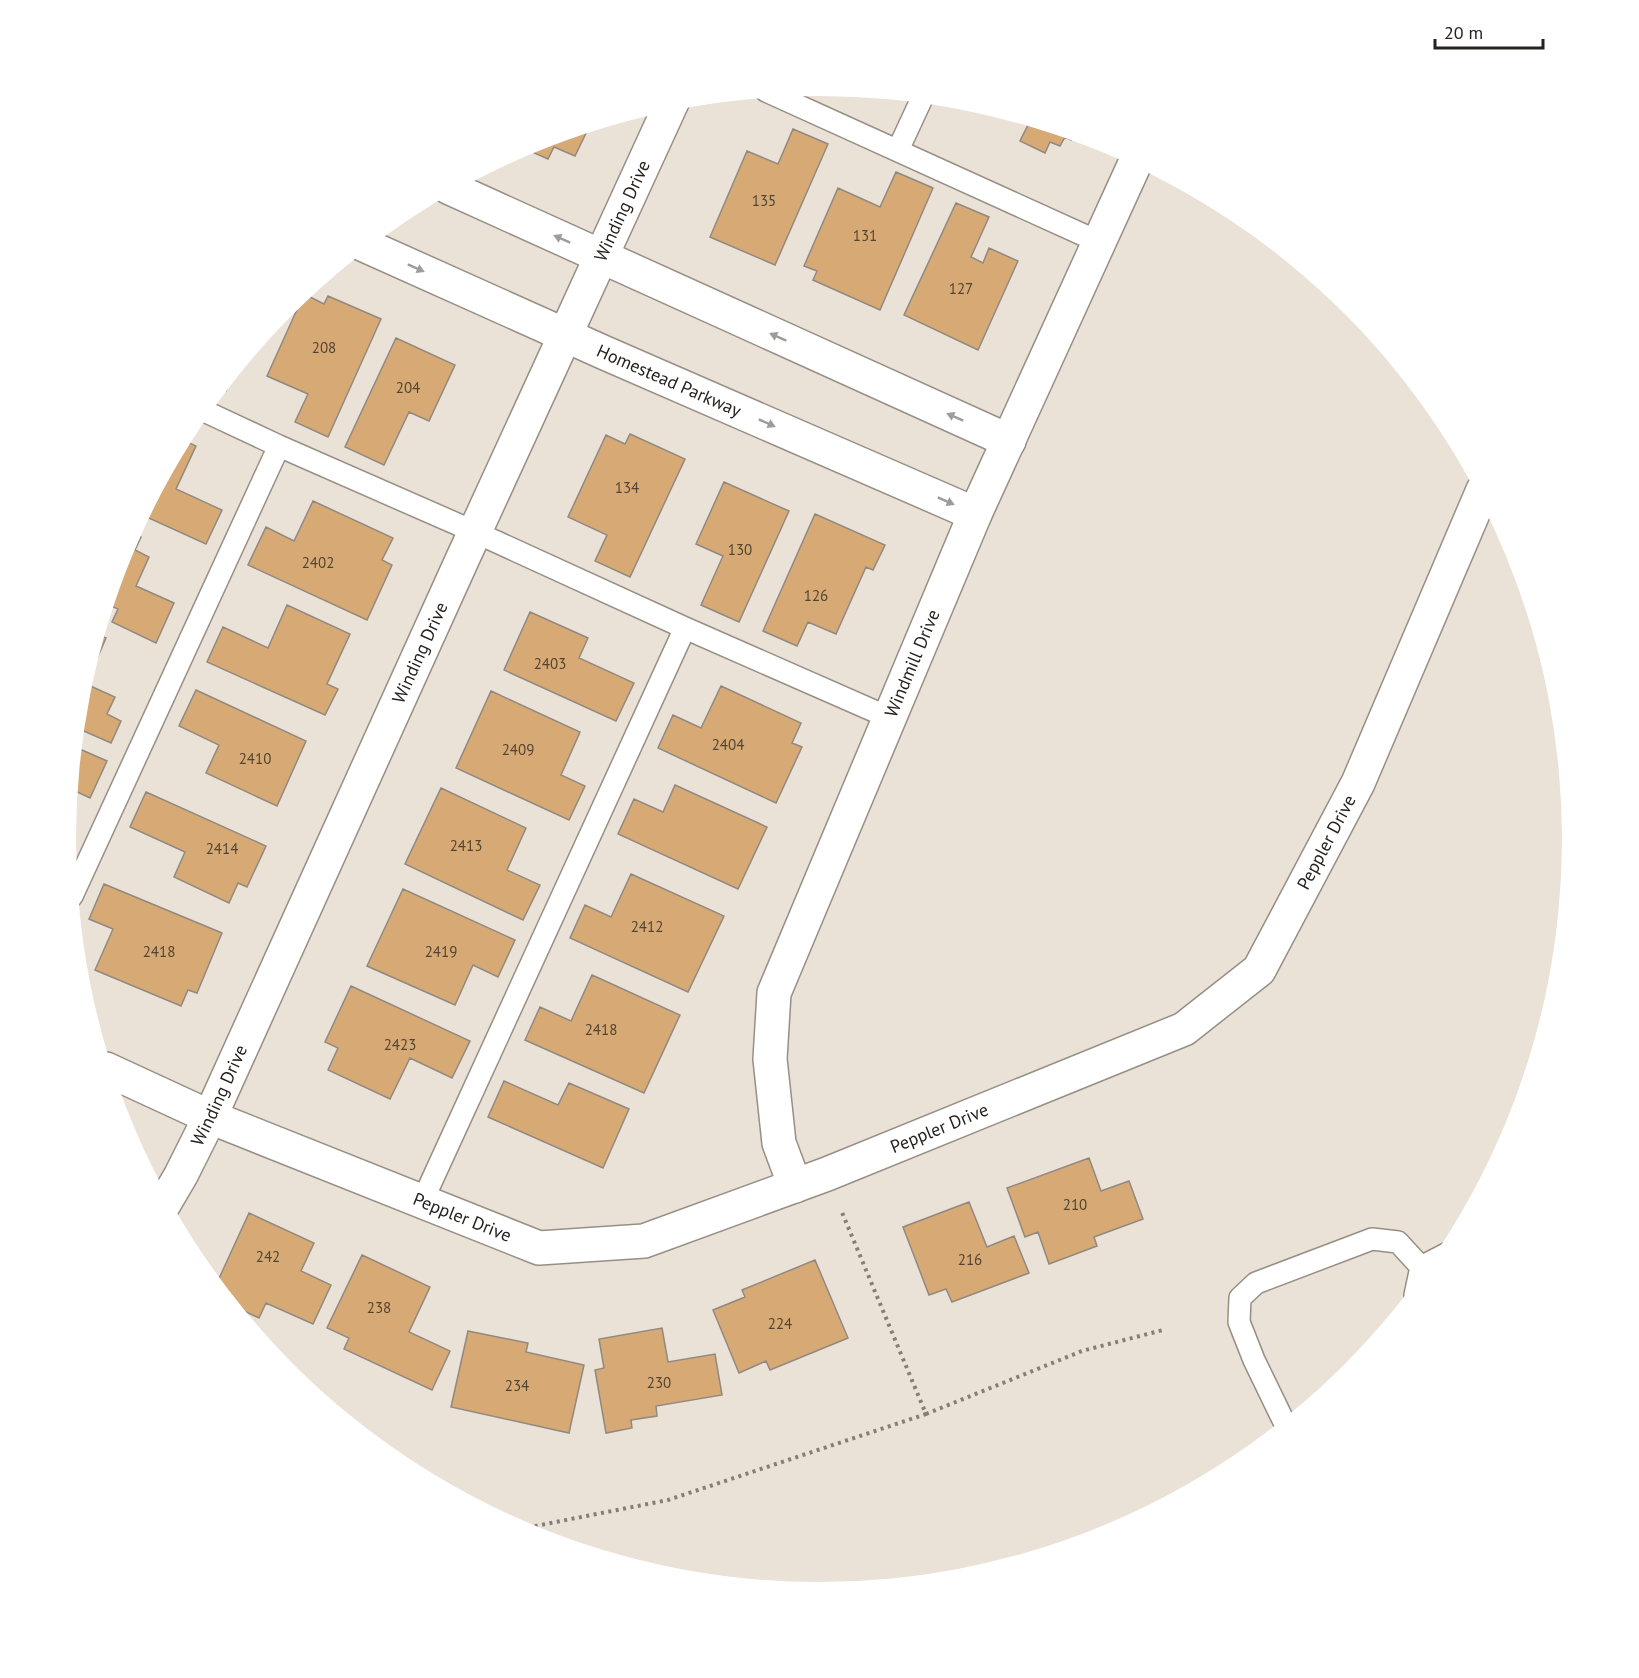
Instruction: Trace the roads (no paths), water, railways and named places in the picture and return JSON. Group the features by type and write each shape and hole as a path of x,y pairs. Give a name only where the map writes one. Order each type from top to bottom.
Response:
{"street":[{"name":"Winding Drive","path":"169,1196 210,1117 668,112"},
{"name":"Windmill Drive","path":"795,1186 779,1143 770,1059 774,993 975,514 1134,166"},
{"path":"456,192 1009,441"},
{"name":"Homestead Parkway","path":"370,248 975,514"},
{"name":"Peppler Drive","path":"114,1073 210,1117 539,1248 644,1241 795,1186 1184,1029 1259,970 1358,783 1480,498"}],"lane":[{"path":"781,98 1099,242"},
{"path":"898,150 920,103"},
{"path":"211,414 890,718"},
{"path":"78,883 279,446"},
{"path":"422,1202 685,628"},
{"path":"1283,1419 1254,1360 1239,1322 1240,1298 1256,1283 1372,1239 1398,1242 1421,1267"},
{"path":"1421,1267 1429,1263"},
{"path":"1419,1277 1421,1267"}]}
